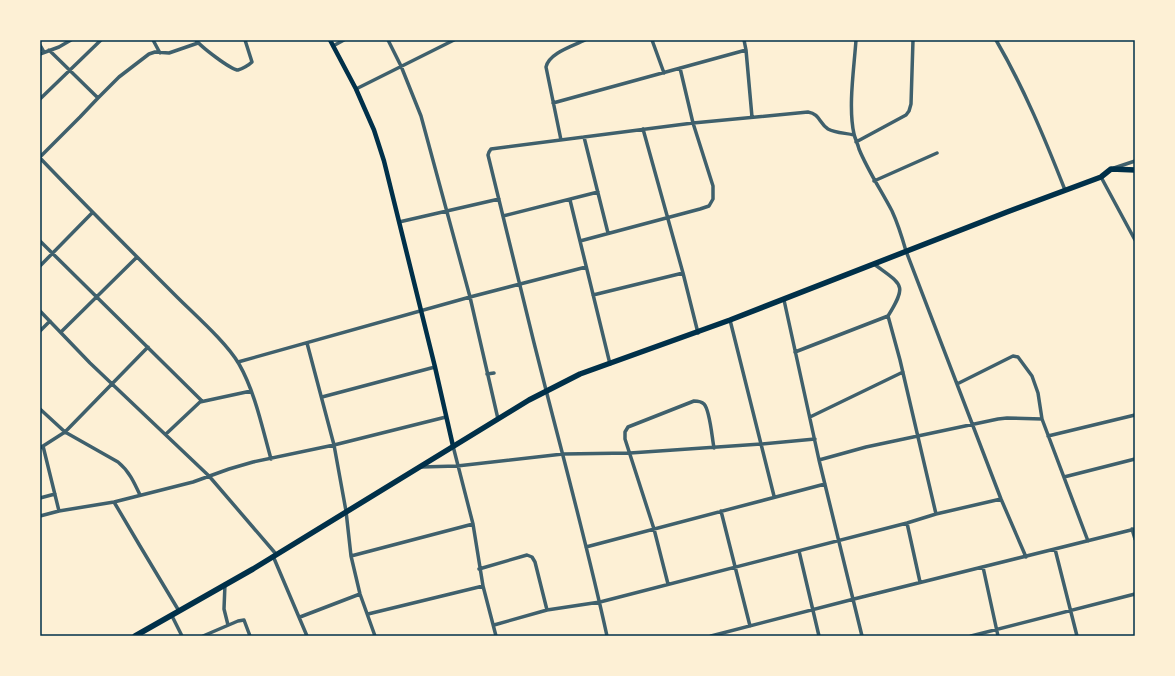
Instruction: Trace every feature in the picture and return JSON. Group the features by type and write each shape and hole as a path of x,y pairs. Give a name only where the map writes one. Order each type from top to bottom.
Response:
{"highway":[{"path":"135,636 180,612 498,419 546,391 580,374 698,333 784,300 906,251 1101,177 1111,169 1135,170"}],"main road":[{"path":"330,40 356,89 374,130 384,161 453,446"}],"street":[{"path":"40,45 42,53 71,40"},
{"path":"40,100 101,40"},
{"path":"153,40 160,53"},
{"path":"245,40 252,62 238,70 225,64 197,41 168,53 155,52 149,54 119,77 40,157 92,213 214,334 238,362 251,391 271,459"},
{"path":"333,46 344,40"},
{"path":"388,40 401,66 421,116 470,297 498,419"},
{"path":"442,40 445,44"},
{"path":"356,89 454,40"},
{"path":"562,140 546,67 547,62 552,56 586,40"},
{"path":"652,40 664,73"},
{"path":"744,40 752,117"},
{"path":"856,40 852,86 852,111 856,142 874,181 900,229 906,251 957,384 1026,557"},
{"path":"856,142 902,117 909,111 913,40"},
{"path":"996,40 1007,59 1046,140 1065,190"},
{"path":"49,50 98,98"},
{"path":"553,103 746,50"},
{"path":"580,241 709,206 713,199 713,186 693,123 680,68"},
{"path":"607,636 600,602 488,155 489,152 491,149 643,129 808,112 817,116 825,127 830,130 854,135"},
{"path":"643,129 698,333"},
{"path":"584,137 608,233"},
{"path":"874,181 937,154"},
{"path":"1111,169 1135,161"},
{"path":"1101,177 1135,240"},
{"path":"503,216 598,192"},
{"path":"399,222 499,199"},
{"path":"570,200 610,364"},
{"path":"40,266 92,213"},
{"path":"40,241 202,400"},
{"path":"61,332 137,257"},
{"path":"796,352 888,316 899,297 899,284 874,264"},
{"path":"238,362 421,312 470,297 586,267"},
{"path":"593,295 683,273"},
{"path":"784,300 819,460 854,598 862,636"},
{"path":"40,311 90,363 209,476 274,555 307,636"},
{"path":"888,316 903,372 936,514"},
{"path":"730,320 774,496"},
{"path":"40,331 50,321"},
{"path":"307,343 334,445 346,511 351,556 360,594 375,636"},
{"path":"59,511 42,447 65,432 148,347"},
{"path":"957,384 1013,356 1018,357 1028,369 1035,384 1042,419 1088,541"},
{"path":"322,397 435,367"},
{"path":"810,417 903,372"},
{"path":"487,374 494,373"},
{"path":"166,434 202,400 251,391"},
{"path":"668,584 654,529 625,439 625,432 628,427 694,401 700,401 704,404 707,411 714,448"},
{"path":"40,409 65,432 125,467 140,495"},
{"path":"1048,436 1135,415"},
{"path":"40,516 59,511 114,502 178,486 229,469 446,417"},
{"path":"819,460 866,447 1007,418 1042,419"},
{"path":"418,467 457,466 563,454 630,453 714,448 815,439"},
{"path":"453,446 473,524 483,586 496,636"},
{"path":"1064,477 1135,459"},
{"path":"586,547 774,496 825,484"},
{"path":"40,498 55,494"},
{"path":"494,625 547,610 600,602 907,523 936,514 1002,499"},
{"path":"114,502 180,612"},
{"path":"721,510 750,626"},
{"path":"907,523 920,582"},
{"path":"351,556 473,524"},
{"path":"711,636 854,598 1026,557 1134,529 1135,539"},
{"path":"1055,549 1077,636"},
{"path":"798,550 820,636"},
{"path":"480,569 527,555 532,557 535,562 547,610"},
{"path":"983,567 998,636"},
{"path":"225,584 224,609 228,625"},
{"path":"368,614 483,586"},
{"path":"300,617 360,594"},
{"path":"971,636 1135,594"},
{"path":"172,616 182,636"},
{"path":"203,636 238,621 244,620 250,636"}]}
